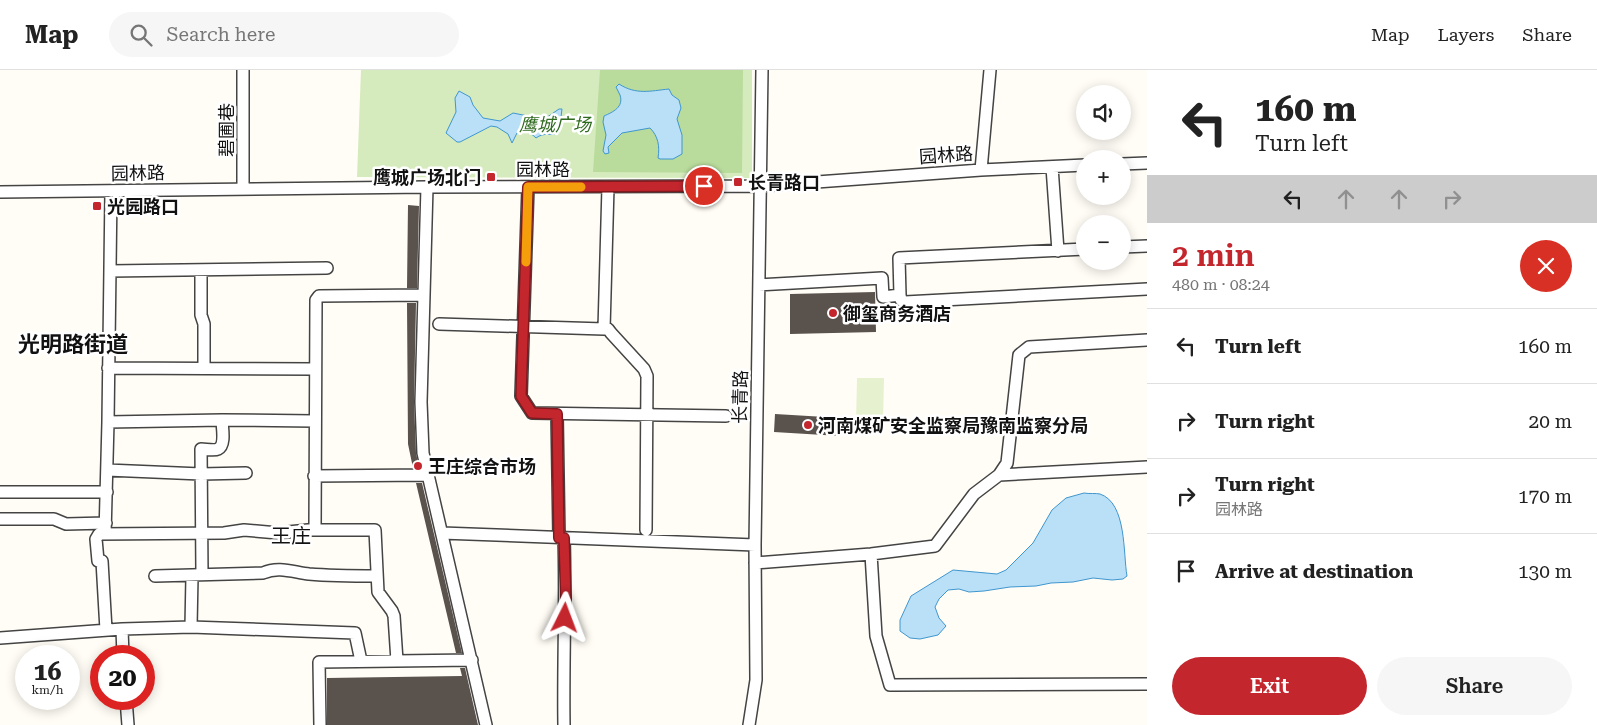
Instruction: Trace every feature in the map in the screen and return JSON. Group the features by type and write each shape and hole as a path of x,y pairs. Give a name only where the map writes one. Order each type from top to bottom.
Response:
{"street":[{"name":"碧圃巷","path":"243,70 243,190"},
{"name":"长青路","path":"749,725 756,680 755,545 762,70"},
{"path":"981,170 990,70"},
{"path":"1131,164 1147,163"},
{"name":"园林路","path":"0,192 427,187 761,186 981,170 1076,166"},
{"path":"1052,167 1058,251"},
{"path":"604,329 608,186"},
{"path":"427,187 421,439 486,725"},
{"path":"528,187 521,396 532,413 726,416"},
{"path":"106,630 102,561 98,561 96,539 106,528 111,192"},
{"path":"1131,247 1147,246"},
{"path":"1076,250 899,258 901,300 905,302 1147,289"},
{"path":"110,272 327,268"},
{"path":"202,270 201,316 204,324 204,368"},
{"path":"759,286 882,278 883,297 900,295"},
{"path":"314,530 316,300 319,296 424,295"},
{"path":"439,324 608,329 644,369 647,376 646,530"},
{"path":"755,563 871,554 935,546 974,494 999,475 1007,463 1019,355 1029,346 1147,340"},
{"path":"108,368 314,368"},
{"path":"557,414 566,601 563,635 564,725"},
{"path":"191,627 201,533 201,449 218,449 221,447 222,420"},
{"path":"108,422 314,421"},
{"path":"999,475 1147,467"},
{"path":"107,470 201,474 246,473"},
{"path":"314,476 426,475"},
{"path":"0,492 107,492"},
{"path":"0,519 54,520 66,524 106,528 201,533 224,533 244,530 278,533 314,530 375,530 378,592 392,610 394,616 397,661"},
{"path":"442,533 755,545"},
{"path":"871,554 876,636 890,685 1147,684"},
{"path":"155,576 263,573 279,569 324,575 377,576"},
{"path":"0,638 122,629 191,627 355,634 361,661"},
{"path":"122,629 123,645"},
{"path":"320,725 319,662 472,660"},
{"path":"127,710 128,725"}],"green space":[{"name":"鹰城广场","path":"361,70 752,70 752,178 357,177"},
{"path":"600,70 743,70 742,173 593,172"},
{"path":"857,378 884,378 883,421 856,421"}],"water":[{"path":"619,84 637,91 669,89 672,95 679,100 681,108 677,119 682,135 682,154 673,159 658,158 658,141 650,128 622,133 608,147 609,153 605,154 603,151 606,135 603,122 604,116 619,106 621,99 616,87"},
{"path":"459,91 470,97 473,105 483,118 500,121 513,113 533,117 540,122 559,109 562,109 559,133 542,135 536,138 527,132 520,132 517,133 512,143 508,134 497,127 491,126 457,142 446,133 456,112 455,98"},
{"path":"1084,493 1100,494 1109,499 1115,508 1122,530 1127,576 1123,579 1093,578 1073,582 969,592 959,589 948,590 939,599 935,607 939,618 946,626 938,635 920,639 910,638 900,631 900,620 911,596 953,570 997,574 1006,570 1033,543 1052,510 1066,498"}],"building":[{"path":"408,205 419,206 417,288 407,288"},
{"name":"御玺商务酒店","path":"875,292 876,332 790,334 790,294"},
{"path":"407,303 416,303 414,402 416,453 419,468 413,468 408,444"},
{"name":"河南煤矿安全监察局豫南监察分局","path":"775,414 842,418 840,436 774,432"},
{"path":"416,483 422,483 462,653 456,653"},
{"path":"460,668 465,668 478,725 327,725 327,678 462,676"}],"slow traffic":[{"path":"526,262 528,187 581,187"}],"place":[{"name":"鹰城广场北门","path":"491,177"},
{"name":"长青路口","path":"738,182"},
{"name":"光园路口","path":"97,206"},
{"name":"御玺商务酒店","path":"833,313"},
{"name":"河南煤矿安全监察局豫南监察分局","path":"808,425"},
{"name":"王庄综合市场","path":"418,466"}],"district":[{"name":"光明路街道","path":"73,344"},
{"name":"王庄","path":"291,536"}],"route":[{"path":"565,618 564,538 559,538 557,414 532,413 521,396 528,187 704,186"}]}
